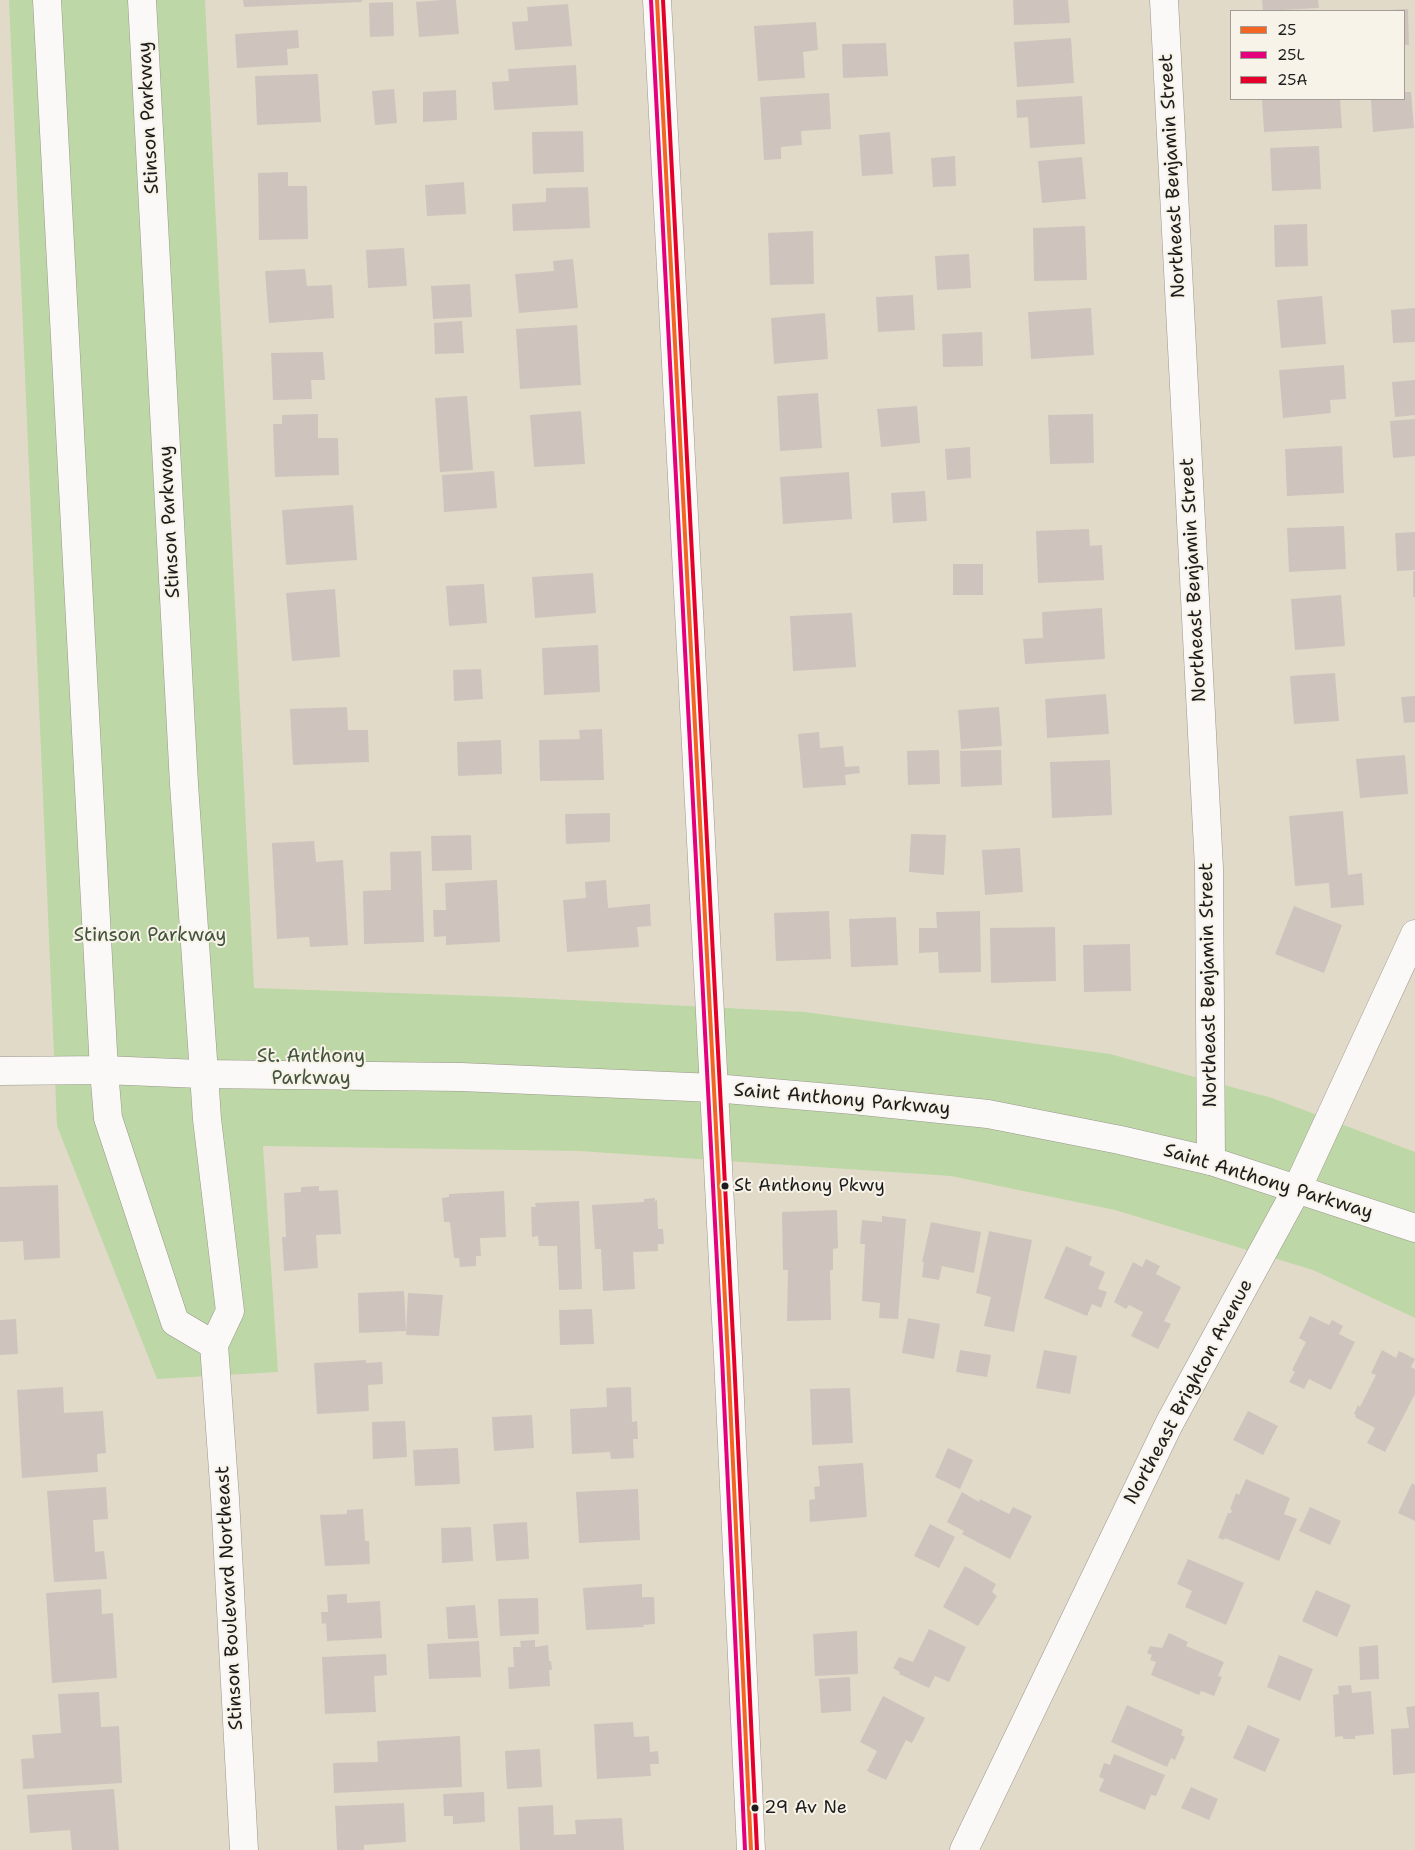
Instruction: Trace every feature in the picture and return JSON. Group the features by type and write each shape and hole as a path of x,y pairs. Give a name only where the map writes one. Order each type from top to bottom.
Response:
{"street":[{"path":"47,0 108,1118 175,1322 214,1345"},
{"name":"Stinson Parkway","path":"142,0 184,784 204,1074"},
{"path":"657,0 714,1088 751,1850"},
{"name":"Northeast Benjamin Street","path":"1164,0 1209,868 1211,1161"},
{"name":"Northeast Brighton Avenue","path":"964,1850 1169,1424 1297,1189 1415,934"},
{"name":"Saint Anthony Parkway","path":"0,1071 104,1070 204,1074 461,1077 714,1088 988,1114 1120,1140 1211,1161 1415,1228"},
{"name":"Stinson Boulevard Northeast","path":"204,1074 207,1119 230,1311 214,1345 244,1850"}],"green space":[{"name":"St. Anthony Parkway","path":"9,0 205,0 254,988 512,997 805,1012 1110,1054 1272,1098 1415,1152 1415,1318 1313,1270 1115,1210 951,1176 579,1151 263,1146 278,1372 157,1379 57,1126"}],"building":[{"path":"243,0 362,0 362,2 244,7"},
{"path":"456,0 459,34 419,37 416,2"},
{"path":"1013,0 1068,0 1070,23 1014,25"},
{"path":"1262,0 1318,0 1319,8 1282,10 1263,10"},
{"path":"393,2 394,36 370,37 369,3"},
{"path":"568,4 572,46 515,50 512,22 528,21 527,7"},
{"path":"1408,9 1409,45 1405,45 1405,10 1389,10"},
{"path":"816,22 818,50 803,52 805,78 758,81 754,26"},
{"path":"298,30 299,48 287,49 288,65 237,68 235,34"},
{"path":"1071,38 1074,83 1017,87 1014,42"},
{"path":"886,43 888,76 843,78 842,44"},
{"path":"576,65 578,105 494,110 492,82 509,81 508,69"},
{"path":"318,74 321,122 257,125 255,76"},
{"path":"394,89 397,123 375,125 372,91"},
{"path":"456,90 457,120 423,122 423,92"},
{"path":"1405,92 1411,92 1414,128 1373,132 1371,100 1405,100"},
{"path":"829,93 831,129 801,131 802,145 781,147 781,159 764,160 760,97"},
{"path":"1082,96 1085,144 1030,148 1028,117 1017,118 1016,100"},
{"path":"1262,100 1340,100 1342,128 1264,132"},
{"path":"583,131 584,172 533,174 532,132"},
{"path":"890,132 893,174 862,176 859,135"},
{"path":"1319,146 1321,189 1272,191 1270,148"},
{"path":"955,156 956,186 933,187 931,158"},
{"path":"1082,157 1086,199 1042,203 1038,161"},
{"path":"288,172 288,186 307,186 308,239 259,240 258,173"},
{"path":"464,182 466,214 427,216 425,185"},
{"path":"588,187 590,228 513,231 512,204 546,202 546,188"},
{"path":"1307,224 1308,266 1275,267 1274,225"},
{"path":"1085,226 1087,280 1034,281 1033,228"},
{"path":"813,231 814,284 770,285 768,233"},
{"path":"404,248 407,286 368,288 366,250"},
{"path":"969,254 971,288 937,290 935,256"},
{"path":"573,259 578,308 519,313 515,274 554,271 553,261"},
{"path":"305,269 307,286 332,285 334,318 269,323 265,271"},
{"path":"470,284 472,317 433,319 431,286"},
{"path":"913,295 915,330 878,332 876,297"},
{"path":"1322,296 1326,344 1281,348 1277,300"},
{"path":"1091,308 1094,355 1031,359 1028,312"},
{"path":"1415,308 1415,342 1393,343 1391,310"},
{"path":"825,313 828,359 774,364 771,318"},
{"path":"462,321 464,353 435,354 434,323"},
{"path":"577,325 581,385 520,389 516,329"},
{"path":"982,332 983,366 943,367 942,334"},
{"path":"323,352 325,380 311,380 312,399 273,400 271,353"},
{"path":"1344,365 1346,399 1330,400 1331,413 1283,418 1279,370"},
{"path":"1415,380 1415,415 1395,417 1392,382"},
{"path":"818,393 822,448 780,451 777,396"},
{"path":"467,396 473,470 440,472 435,398"},
{"path":"917,406 920,443 881,447 877,409"},
{"path":"581,411 585,464 534,467 530,415"},
{"path":"318,414 318,438 338,438 339,475 275,477 273,424 282,424 282,415"},
{"path":"1093,414 1094,463 1050,464 1048,415"},
{"path":"1415,419 1415,456 1393,458 1390,421"},
{"path":"1342,446 1344,493 1287,496 1285,449"},
{"path":"970,447 971,478 947,480 945,449"},
{"path":"494,471 497,508 444,512 442,475"},
{"path":"849,472 852,519 783,524 780,477"},
{"path":"925,491 927,521 893,523 891,493"},
{"path":"353,505 357,560 286,565 282,510"},
{"path":"1344,526 1346,569 1289,572 1287,528"},
{"path":"1089,529 1090,546 1102,545 1104,580 1038,583 1036,531"},
{"path":"1415,532 1415,570 1397,571 1395,533"},
{"path":"953,564 983,564 983,595 953,595"},
{"path":"1415,571 1415,597 1413,597 1413,572"},
{"path":"593,573 596,613 535,618 532,577"},
{"path":"484,584 487,623 449,626 446,586"},
{"path":"335,589 340,657 292,661 286,593"},
{"path":"1341,595 1345,646 1295,650 1291,599"},
{"path":"1102,608 1105,659 1025,664 1023,639 1043,638 1042,612"},
{"path":"852,613 856,667 793,671 790,616"},
{"path":"598,645 600,692 544,695 542,648"},
{"path":"481,669 483,699 454,701 453,670"},
{"path":"1335,673 1339,721 1294,724 1290,676"},
{"path":"1106,694 1109,734 1047,738 1045,699"},
{"path":"1415,696 1415,722 1404,723 1401,697"},
{"path":"347,707 348,730 368,730 369,762 293,765 290,709"},
{"path":"999,707 1002,746 961,749 958,710"},
{"path":"602,729 604,780 540,781 539,740 580,739 579,730"},
{"path":"819,732 820,748 843,746 845,767 859,766 860,773 845,775 846,785 803,788 798,734"},
{"path":"501,740 502,774 458,776 457,742"},
{"path":"939,750 940,784 908,785 907,751"},
{"path":"1001,750 1002,785 961,787 960,751"},
{"path":"1405,755 1408,794 1360,798 1356,759"},
{"path":"1110,760 1112,815 1052,818 1050,762"},
{"path":"1343,811 1348,875 1362,873 1364,905 1331,908 1329,883 1295,886 1289,816"},
{"path":"610,813 610,842 566,844 565,814"},
{"path":"911,834 946,835 944,875 909,872"},
{"path":"471,835 472,870 432,871 431,836"},
{"path":"314,841 316,862 343,860 348,945 310,947 309,937 277,939 272,843"},
{"path":"1020,848 1023,892 985,895 982,850"},
{"path":"421,851 424,942 364,944 363,891 391,890 390,852"},
{"path":"497,880 500,942 446,945 446,936 434,937 433,910 446,910 445,883"},
{"path":"606,880 608,908 650,904 651,926 637,927 639,947 567,952 563,900 586,898 585,882"},
{"path":"1294,906 1342,925 1324,973 1275,954"},
{"path":"829,911 831,959 776,961 774,913"},
{"path":"980,911 981,972 939,973 938,952 919,953 919,928 937,928 936,912"},
{"path":"896,917 898,965 851,967 849,919"},
{"path":"1055,927 1056,981 991,983 990,928"},
{"path":"1130,944 1131,991 1084,992 1083,945"},
{"path":"58,1185 60,1258 24,1260 23,1241 0,1242 0,1187"},
{"path":"319,1186 319,1191 338,1190 341,1234 316,1235 318,1268 284,1271 282,1237 286,1237 284,1193 301,1192 301,1187"},
{"path":"504,1191 506,1237 480,1238 481,1256 476,1256 476,1266 460,1267 459,1258 454,1258 450,1222 444,1222 442,1198 449,1197 449,1194"},
{"path":"655,1198 655,1201 657,1200 658,1229 663,1229 664,1244 658,1244 658,1251 633,1252 635,1289 603,1291 601,1249 595,1249 592,1205 644,1202 644,1199"},
{"path":"579,1201 582,1289 559,1290 557,1246 539,1246 538,1236 532,1237 531,1207 536,1207 535,1203"},
{"path":"837,1210 838,1248 833,1249 833,1270 830,1270 831,1320 787,1321 788,1270 783,1270 782,1212"},
{"path":"882,1216 906,1219 898,1319 879,1318 880,1303 862,1301 865,1244 860,1244 862,1220 882,1222"},
{"path":"931,1222 981,1232 974,1273 942,1266 939,1280 922,1277 924,1262 922,1262"},
{"path":"989,1231 1032,1240 1014,1332 984,1326 991,1297 976,1293"},
{"path":"1066,1246 1092,1257 1089,1265 1105,1272 1098,1289 1107,1292 1101,1308 1092,1304 1087,1316 1044,1298"},
{"path":"1146,1259 1160,1266 1156,1274 1181,1287 1164,1321 1171,1324 1158,1349 1131,1336 1143,1312 1129,1305 1126,1309 1114,1302 1133,1262 1142,1267"},
{"path":"404,1291 406,1331 359,1333 358,1293"},
{"path":"408,1293 443,1295 439,1336 406,1335"},
{"path":"592,1309 594,1344 560,1345 559,1310"},
{"path":"1310,1316 1329,1325 1332,1320 1343,1326 1339,1334 1355,1342 1331,1390 1309,1379 1304,1389 1289,1382 1295,1372 1292,1370 1306,1342 1299,1338"},
{"path":"908,1318 940,1324 934,1359 902,1353"},
{"path":"16,1319 18,1354 0,1355 0,1320"},
{"path":"960,1350 991,1355 987,1377 956,1372"},
{"path":"1044,1350 1077,1356 1070,1394 1036,1388"},
{"path":"1382,1350 1396,1358 1399,1351 1415,1359 1411,1367 1415,1369 1415,1394 1385,1452 1367,1443 1375,1428 1355,1417 1356,1415 1354,1414 1358,1405 1360,1407 1376,1375 1371,1373"},
{"path":"366,1360 366,1363 382,1362 383,1384 368,1385 369,1411 317,1414 314,1363"},
{"path":"63,1387 64,1413 103,1411 106,1453 97,1454 98,1472 22,1478 17,1390"},
{"path":"631,1387 632,1422 637,1421 638,1439 633,1439 634,1458 611,1459 610,1452 572,1454 570,1409 607,1407 606,1388"},
{"path":"850,1388 853,1443 812,1445 810,1389"},
{"path":"1248,1411 1278,1426 1263,1455 1233,1440"},
{"path":"532,1415 534,1448 494,1451 492,1417"},
{"path":"405,1421 407,1457 373,1459 372,1422"},
{"path":"458,1448 460,1484 415,1486 413,1450"},
{"path":"948,1448 973,1460 960,1489 935,1477"},
{"path":"863,1463 867,1517 810,1522 809,1500 815,1499 814,1487 820,1486 818,1466"},
{"path":"1246,1479 1290,1498 1284,1514 1297,1519 1279,1561 1225,1538 1224,1540 1218,1538 1228,1513 1231,1513 1232,1510 1230,1509 1236,1493 1239,1495"},
{"path":"1412,1483 1415,1485 1415,1521 1398,1513"},
{"path":"106,1487 108,1519 93,1520 95,1552 104,1551 107,1579 54,1582 47,1491"},
{"path":"638,1489 640,1540 579,1543 576,1492"},
{"path":"962,1492 979,1502 980,1499 1009,1514 1013,1507 1032,1516 1010,1559 962,1534 964,1531 947,1522"},
{"path":"1310,1507 1341,1521 1330,1545 1299,1531"},
{"path":"363,1509 365,1541 369,1541 370,1564 325,1566 320,1515 347,1514 347,1510"},
{"path":"527,1522 529,1559 496,1561 493,1524"},
{"path":"930,1524 955,1537 939,1568 914,1556"},
{"path":"471,1527 473,1561 442,1563 441,1528"},
{"path":"1188,1559 1244,1583 1226,1625 1185,1607 1192,1591 1177,1584"},
{"path":"965,1566 996,1584 992,1592 997,1596 978,1626 943,1607"},
{"path":"642,1584 642,1597 654,1597 655,1624 643,1625 644,1627 586,1630 583,1588"},
{"path":"101,1589 102,1614 113,1613 117,1678 52,1683 46,1593"},
{"path":"1316,1590 1351,1605 1337,1637 1302,1621"},
{"path":"347,1594 347,1603 380,1601 382,1638 327,1641 326,1623 322,1624 321,1612 328,1612 327,1595"},
{"path":"538,1598 539,1634 500,1636 498,1599"},
{"path":"475,1605 478,1638 448,1639 446,1607"},
{"path":"929,1629 966,1647 949,1682 935,1676 929,1688 899,1674 900,1672 893,1668 899,1657 913,1662"},
{"path":"857,1631 858,1674 815,1676 813,1634"},
{"path":"1169,1633 1188,1642 1186,1646 1224,1662 1218,1676 1222,1677 1214,1696 1201,1691 1199,1695 1151,1675 1156,1662 1150,1660 1152,1655 1147,1653 1150,1646 1162,1648"},
{"path":"535,1640 535,1647 548,1645 549,1661 551,1661 552,1670 549,1670 550,1686 509,1689 508,1667 514,1667 513,1647 521,1647 520,1641"},
{"path":"479,1641 481,1677 429,1679 427,1644"},
{"path":"1378,1645 1379,1679 1360,1680 1359,1647"},
{"path":"386,1654 387,1675 374,1676 376,1712 325,1714 322,1657"},
{"path":"1279,1655 1313,1669 1300,1701 1267,1687"},
{"path":"850,1677 851,1711 821,1713 819,1679"},
{"path":"1351,1685 1352,1693 1371,1691 1374,1734 1355,1736 1355,1739 1343,1739 1343,1736 1335,1737 1333,1695 1339,1694 1338,1686"},
{"path":"99,1692 101,1727 119,1726 122,1783 23,1789 21,1759 34,1758 32,1735 61,1733 58,1694"},
{"path":"883,1696 925,1718 912,1743 906,1740 886,1780 867,1771 877,1751 860,1742"},
{"path":"1127,1705 1183,1730 1181,1735 1185,1737 1175,1760 1171,1758 1167,1767 1111,1742"},
{"path":"1415,1706 1415,1773 1393,1775 1391,1729 1409,1728 1406,1707"},
{"path":"633,1722 634,1737 649,1736 650,1752 658,1751 659,1764 650,1764 651,1776 597,1779 594,1724"},
{"path":"1248,1725 1280,1739 1265,1772 1233,1758"},
{"path":"460,1736 462,1787 334,1793 333,1763 378,1762 377,1741"},
{"path":"540,1749 542,1787 507,1789 505,1751"},
{"path":"1114,1754 1165,1775 1156,1796 1151,1795 1145,1810 1099,1791 1104,1779 1099,1777 1104,1763 1110,1765"},
{"path":"1191,1787 1218,1799 1209,1820 1181,1808"},
{"path":"114,1789 119,1850 72,1850 70,1830 30,1833 27,1795"},
{"path":"484,1792 485,1822 453,1824 453,1816 444,1816 443,1794"},
{"path":"404,1803 406,1842 364,1845 364,1850 337,1850 335,1806"},
{"path":"553,1805 554,1835 576,1834 575,1820 622,1818 624,1850 520,1850 518,1807"}],"transit line":[{"name":"25L","path":"651,0 722,1357 745,1850"},
{"name":"25","path":"657,0 728,1357 751,1850"},
{"name":"25A","path":"663,0 734,1357 757,1850"}],"place":[{"name":"St Anthony Pkwy","path":"725,1186"},
{"name":"29 Av Ne","path":"755,1808"}]}
